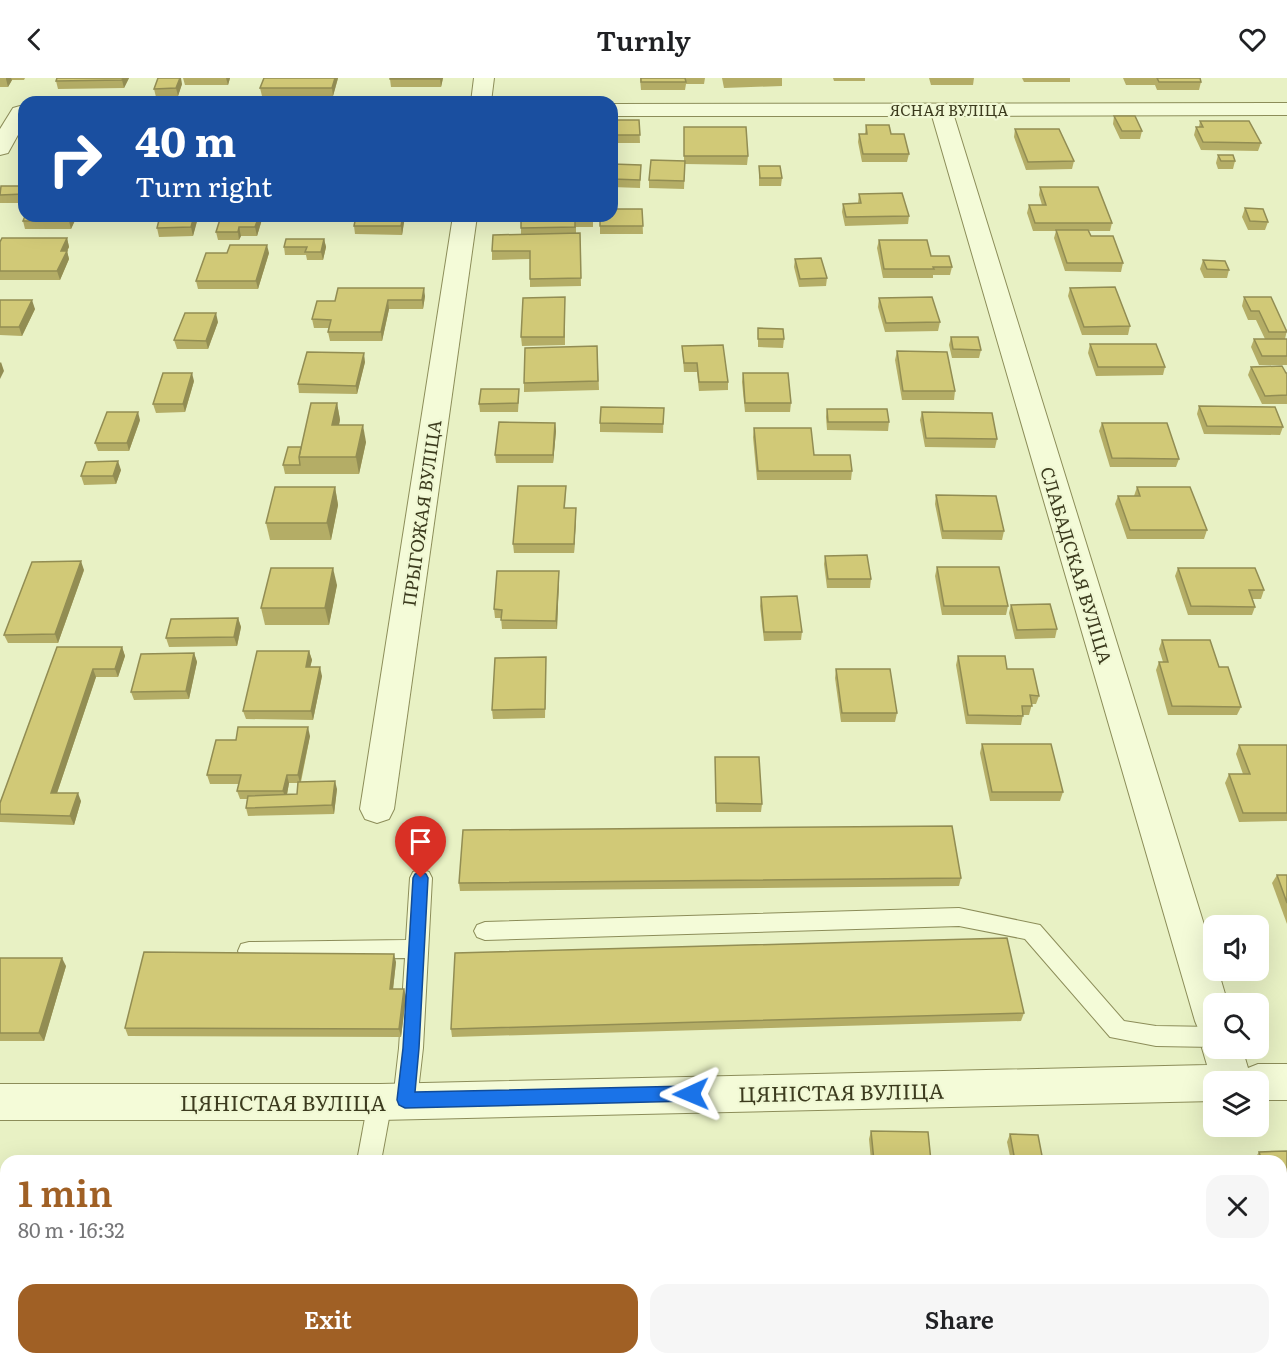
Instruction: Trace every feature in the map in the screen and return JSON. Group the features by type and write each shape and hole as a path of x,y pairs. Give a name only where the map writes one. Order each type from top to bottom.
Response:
{"street":[{"path":"482,96 484,78"},
{"name":"СЛАБАДСКАЯ ВУЛІЦА","path":"941,109 1206,993"},
{"name":"ЯСНАЯ ВУЛІЦА","path":"618,110 1287,109"},
{"path":"0,148 15,112"},
{"name":"ПРЫГОЖАЯ ВУЛІЦА","path":"377,809 464,222"},
{"path":"1269,1082 1287,1082"},
{"name":"ЦЯНІСТАЯ ВУЛІЦА","path":"0,1102 393,1101 1203,1083"}],"lane":[{"path":"371,1155 411,1048 421,878"},
{"path":"484,931 959,917 1032,931 1118,1030 1156,1036 1203,1037"},
{"path":"249,951 416,949"}],"building":[{"path":"57,78 123,78 122,80 56,81"},
{"path":"158,78 180,78 176,88 154,89"},
{"path":"264,78 335,78 332,88 260,88"},
{"path":"440,78 440,79 390,79"},
{"path":"641,78 685,78 686,82 641,82"},
{"path":"1157,78 1200,78 1201,82 1159,82"},
{"path":"1114,116 1135,116 1142,131 1122,131"},
{"path":"618,120 639,120 640,135 618,135"},
{"path":"1200,121 1249,121 1261,143 1203,142 1196,127 1203,127"},
{"path":"866,125 889,125 891,134 904,134 909,154 863,154 859,134 867,134"},
{"path":"684,127 746,127 748,156 684,156"},
{"path":"1015,129 1059,129 1074,161 1028,162"},
{"path":"1218,155 1233,155 1235,161 1221,161"},
{"path":"651,160 685,161 684,181 649,180"},
{"path":"618,164 641,165 640,180 618,179"},
{"path":"759,166 780,166 782,178 760,178"},
{"path":"1,186 18,186 18,194 0,195"},
{"path":"1040,187 1098,187 1112,223 1035,223 1029,205 1046,205"},
{"path":"902,193 909,216 846,217 843,204 861,203 859,194"},
{"path":"1245,208 1263,209 1268,222 1250,221"},
{"path":"618,209 642,209 643,226 600,226 600,222 618,222"},
{"path":"158,222 192,222 191,227 157,228"},
{"path":"219,222 257,222 255,227 239,227 238,232 216,232"},
{"path":"355,222 402,222 401,226 354,226"},
{"path":"521,222 575,222 575,227 521,228"},
{"path":"1056,230 1088,230 1091,236 1113,236 1123,263 1067,263"},
{"path":"580,233 581,278 530,279 530,251 492,251 493,235"},
{"path":"2,238 67,238 61,251 67,251 57,271 0,271"},
{"path":"286,239 324,239 321,252 305,252 307,247 284,247"},
{"path":"879,240 927,240 931,256 949,256 952,267 884,269"},
{"path":"230,245 267,245 256,281 196,281 206,253 227,253"},
{"path":"821,258 827,278 800,279 795,259"},
{"path":"1203,260 1225,261 1229,270 1207,269"},
{"path":"1115,287 1130,326 1084,327 1070,288"},
{"path":"338,288 424,288 422,300 388,300 381,332 328,332 331,320 312,319 317,301 335,301"},
{"path":"565,297 564,337 521,337 523,298"},
{"path":"932,297 940,322 886,323 879,298"},
{"path":"1244,297 1271,297 1287,332 1269,332 1259,311 1251,311"},
{"path":"0,300 32,300 19,327 0,327"},
{"path":"185,313 216,313 206,341 174,340"},
{"path":"758,328 783,329 784,339 758,339"},
{"path":"951,337 978,337 981,350 953,349"},
{"path":"1254,339 1287,339 1287,356 1262,356"},
{"path":"1090,344 1156,344 1165,367 1098,367"},
{"path":"723,345 728,382 699,382 697,363 684,363 682,346"},
{"path":"597,346 598,381 524,383 525,348"},
{"path":"897,351 947,352 955,391 903,391"},
{"path":"307,352 364,353 356,386 298,384"},
{"path":"1282,366 1287,373 1287,395 1265,396 1251,367"},
{"path":"163,373 192,373 183,404 153,404"},
{"path":"743,373 788,373 791,403 745,403"},
{"path":"481,389 519,389 518,403 479,404"},
{"path":"311,403 337,403 332,425 363,425 356,457 299,457"},
{"path":"1199,406 1275,407 1283,427 1207,426"},
{"path":"601,407 664,408 663,424 600,423"},
{"path":"827,409 887,409 889,422 828,422"},
{"path":"107,412 138,412 127,443 95,443"},
{"path":"922,412 992,413 997,439 926,438"},
{"path":"499,422 555,423 553,455 495,455"},
{"path":"1102,423 1167,423 1179,459 1112,458"},
{"path":"754,428 811,428 814,455 850,455 852,471 758,471"},
{"path":"288,447 301,447 300,465 283,465"},
{"path":"118,461 113,476 81,476 86,462"},
{"path":"518,486 566,486 564,508 576,508 574,544 513,544"},
{"path":"275,487 335,487 327,523 266,523"},
{"path":"1137,487 1190,487 1207,530 1130,530 1118,496 1140,496"},
{"path":"936,495 996,496 1004,531 943,531"},
{"path":"867,555 871,579 828,579 825,556"},
{"path":"81,561 55,634 4,635 32,562"},
{"path":"937,567 999,567 1008,606 944,606"},
{"path":"271,568 333,568 325,608 261,608"},
{"path":"1178,568 1255,568 1264,590 1249,590 1255,607 1191,606"},
{"path":"497,571 559,571 556,621 501,620 502,610 494,609"},
{"path":"797,596 802,632 764,632 761,597"},
{"path":"1050,604 1057,629 1017,630 1011,605"},
{"path":"238,618 234,637 166,638 171,619"},
{"path":"1162,640 1210,640 1219,667 1228,667 1241,707 1172,706 1159,662 1168,662"},
{"path":"57,647 122,647 115,669 93,669 51,793 78,793 70,816 0,814 0,803"},
{"path":"257,651 309,651 306,667 320,667 311,711 243,711"},
{"path":"194,653 186,691 131,692 141,654"},
{"path":"958,656 1005,656 1007,669 1033,669 1039,696 1030,695 1032,706 1022,706 1023,716 968,715"},
{"path":"546,657 545,709 492,710 495,658"},
{"path":"836,669 890,669 897,713 842,713"},
{"path":"238,727 308,727 298,775 287,775 283,791 237,791 241,775 207,775 216,740 236,740"},
{"path":"982,744 1051,744 1063,792 992,792"},
{"path":"1239,745 1287,745 1287,813 1243,813 1229,774 1250,774"},
{"path":"715,757 759,757 762,804 716,803"},
{"path":"335,781 332,805 246,808 248,796 297,794 298,782"},
{"path":"952,826 961,878 459,883 463,830"},
{"path":"1277,875 1287,875 1287,903"},
{"path":"1007,938 1024,1013 451,1029 455,953"},
{"path":"144,952 394,954 390,989 404,989 399,1029 125,1028"},
{"path":"0,958 62,958 39,1033 0,1033"},
{"path":"871,1131 928,1132 930,1155 873,1155"},
{"path":"1010,1134 1038,1135 1042,1155 1014,1155"},
{"path":"1287,1151 1287,1155 1260,1155 1259,1152"}],"route":[{"path":"421,878 411,1048 405,1100 691,1094"}]}
